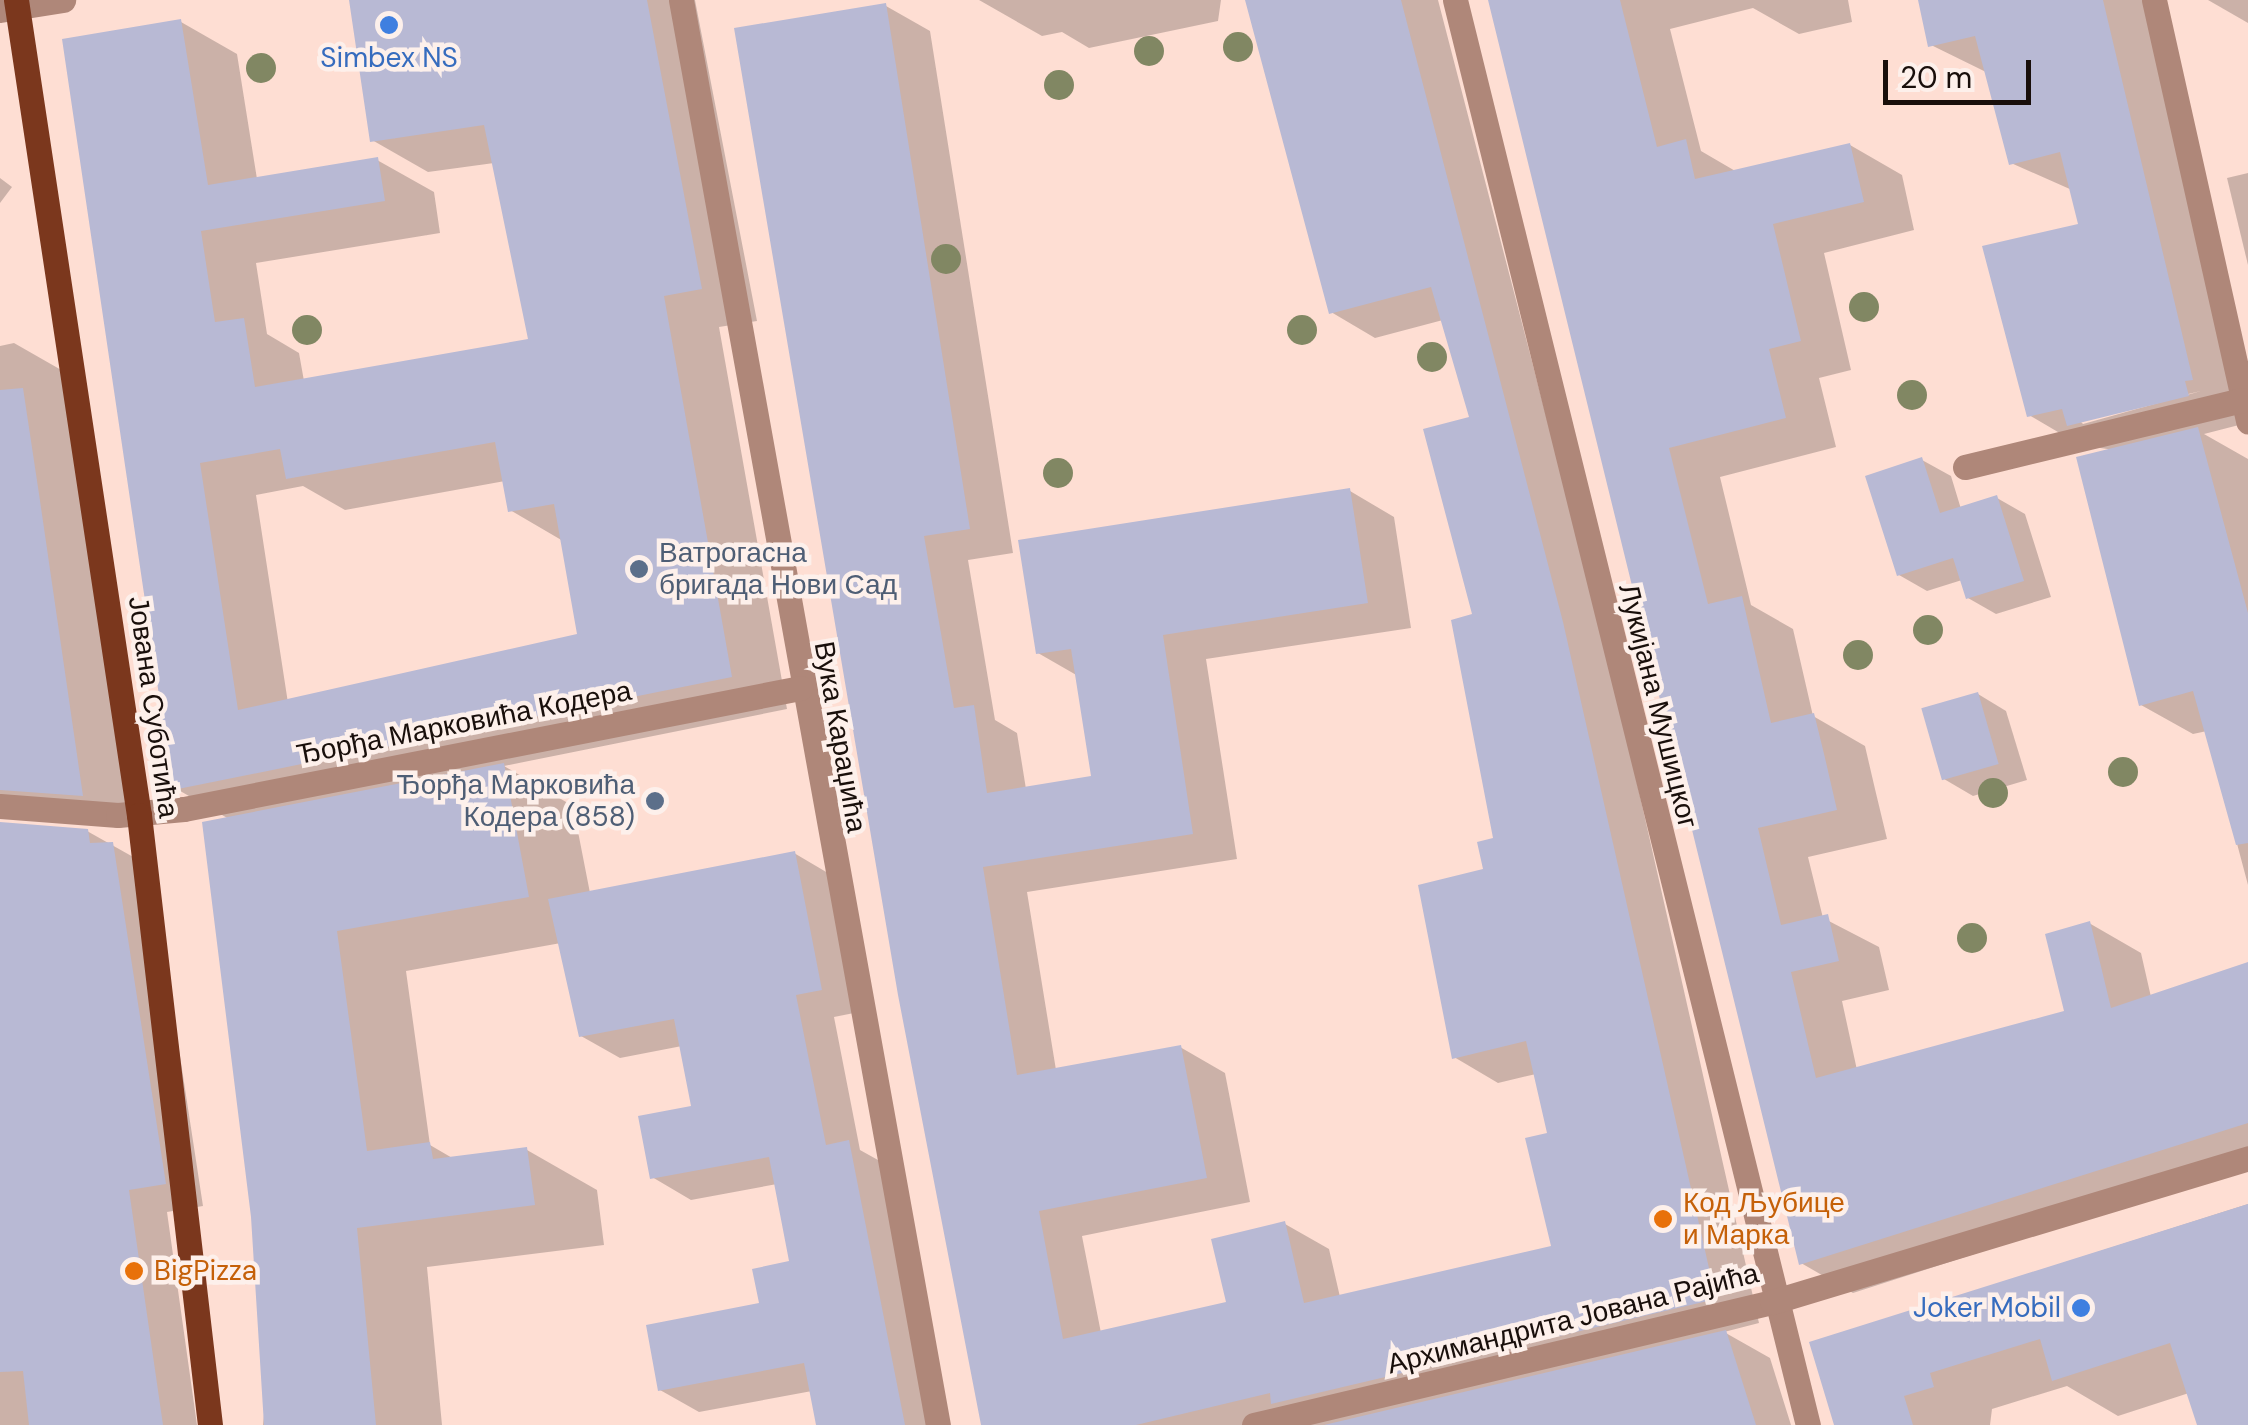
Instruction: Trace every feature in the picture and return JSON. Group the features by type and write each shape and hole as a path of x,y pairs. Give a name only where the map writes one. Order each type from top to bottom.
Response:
{"main road":[{"name":"Јована Суботића","path":"11,6 139,815 210,1425"}],"street":[{"path":"11,6 62,0"},
{"name":"Вука Караџића","path":"681,0 800,688 938,1425"},
{"name":"Лукијана Мушицког","path":"1455,0 1772,1302 1808,1425"},
{"path":"1964,467 2245,411 2154,0"},
{"name":"Ђорђа Марковића Кодера","path":"0,806 139,815 800,688"},
{"name":"Архимандрита Јована Рајића","path":"1254,1425 1772,1302 2248,1158"}],"building":[{"path":"349,0 647,0 702,289 664,296 732,677 173,790 62,39 181,19 208,185 378,157 385,201 201,231 215,322 244,318 255,387 528,339 484,125 370,142","holes":["495,442 508,512 554,504 577,634 238,710 200,463 280,449 286,479"]},
{"path":"1245,0 1401,0 1563,622 1716,1299 1271,1404 1270,1393 1136,1425 981,1425 898,995 734,28 886,3 970,529 924,536 954,708 974,705 987,793 1091,776 1071,649 1036,654 1018,540 1350,488 1368,603 1163,635 1193,834 983,867 1017,1075 1181,1045 1207,1178 1039,1211 1063,1339 1226,1302 1211,1239 1285,1221 1304,1303 1551,1246 1525,1138 1547,1133 1526,1041 1452,1059 1418,885 1483,869 1477,842 1493,838 1451,620 1472,614 1423,429 1469,417 1431,287 1329,314"},
{"path":"1488,0 1620,0 1657,147 1686,139 1695,179 1850,143 1864,202 1773,224 1801,341 1769,349 1786,418 1669,448 1708,604 1742,596 1771,723 1814,713 1825,758 1837,810 1758,828 1781,925 1828,914 1839,961 1791,972 1816,1078 2064,1011 2045,934 2090,921 2111,1008 2248,962 2248,1123 1799,1265"},
{"path":"1918,0 2103,0 2193,380 2185,381 2189,396 2067,426 2062,409 2027,417 1982,246 2078,224 2060,152 2009,165 1975,36 1928,47"},
{"path":"23,388 83,796 0,790 0,390"},
{"path":"2198,427 2248,613 2248,843 2236,845 2193,691 2139,706 2076,457"},
{"path":"1922,457 1940,513 1997,495 2024,581 1966,599 1953,558 1897,576 1865,476"},
{"path":"1978,692 1999,764 1942,780 1921,708"},
{"path":"504,763 529,897 337,931 367,1151 430,1142 433,1159 527,1147 535,1205 357,1228 376,1425 264,1425 251,1217 202,822"},
{"path":"0,822 88,829 90,843 113,842 166,1184 129,1190 163,1425 29,1425 23,1371 0,1372"},
{"path":"795,851 822,990 796,995 826,1145 849,1140 905,1425 816,1425 804,1363 658,1391 646,1325 759,1303 752,1269 789,1261 769,1157 650,1179 638,1116 691,1106 674,1019 579,1037 548,899"},
{"path":"2248,1204 2248,1425 2197,1425 2170,1343 2052,1381 2040,1339 1930,1373 1934,1387 1904,1396 1913,1425 1834,1425 1809,1342"},
{"path":"1726,1330 1756,1425 1324,1425"}],"place":[{"name":"Simbex NS","path":"389,25"},
{"name":"Ватрогасна бригада Нови Сад","path":"639,569"},
{"name":"Ђорђа Марковића Кодера (858)","path":"655,801"},
{"name":"Код Љубице и Марка","path":"1663,1219"},
{"name":"BigPizza","path":"134,1271"},
{"name":"Joker Mobil","path":"2081,1308"}]}
